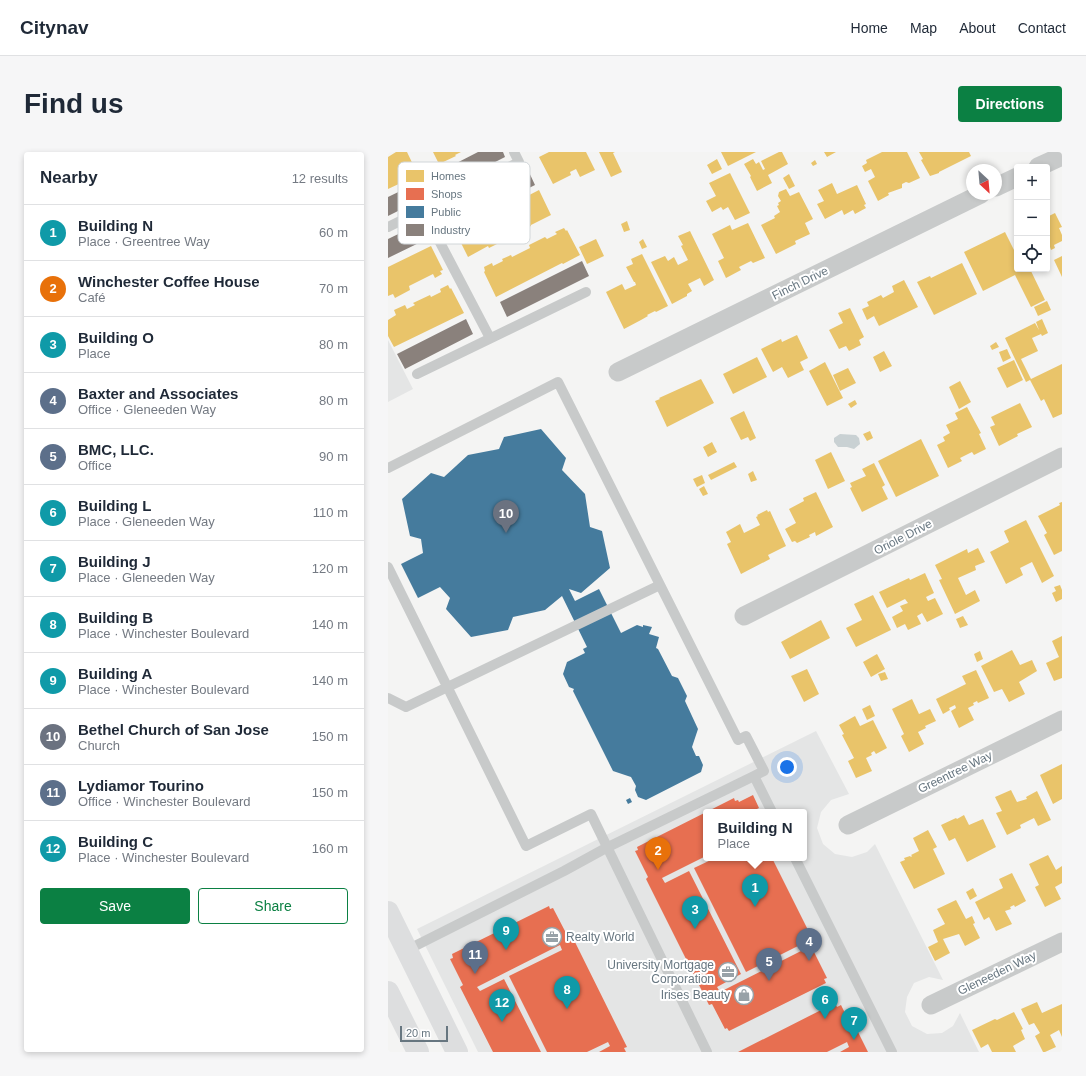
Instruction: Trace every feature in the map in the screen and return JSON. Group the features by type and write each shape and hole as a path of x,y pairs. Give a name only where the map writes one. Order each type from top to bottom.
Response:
{"main road":[{"path":"388,912 457,1052"},
{"path":"388,992 418,1052"}],"street":[{"path":"1045,164 1062,156"},
{"path":"1002,184 1014,178"},
{"name":"Finch Drive","path":"618,372 969,200"},
{"name":"Oriole Drive","path":"744,616 1062,458"},
{"name":"Greentree Way","path":"848,824 1062,720"},
{"name":"Gleneeden Way","path":"931,1005 1062,942"}],"lane":[{"path":"514,152 519,162"},
{"path":"388,227 398,222"},
{"path":"441,244 490,338"},
{"path":"417,374 586,292"},
{"path":"388,468 558,382 738,740 746,736 764,771 606,848 564,871 407,950"},
{"path":"388,567 526,846 590,814 707,1052"},
{"path":"388,698 406,707 660,585"},
{"path":"754,776 770,809"},
{"path":"796,861 892,1052"}],"shaded area":[{"path":"388,340 413,389 388,402"},
{"path":"840,434 856,435 859,438 860,444 854,449 838,447 834,442 834,438"},
{"path":"816,731 849,794 831,800 821,812 817,828 823,844 835,854 852,857 867,852 875,844 943,980 929,977 914,983 907,997 905,1012 912,1026 927,1034 942,1033 953,1026 960,1013 979,1052 478,1052 417,929"}],"building: Homes":[{"path":"396,152 407,152 412,162 398,162 398,184 388,189 388,157"},
{"path":"433,152 461,152 443,162 438,162"},
{"path":"549,152 586,152 595,170 580,177 576,169 570,172 571,175 553,184 539,157"},
{"path":"599,152 615,152 613,153 622,172 611,177"},
{"path":"721,152 756,152 728,166"},
{"path":"782,152 788,164 768,175 772,183 757,191 744,164 753,159 756,164 759,162 763,170 765,169 761,161"},
{"path":"824,152 836,152 827,157"},
{"path":"882,152 907,152 920,178 909,183 906,182 902,184 902,188 888,193 889,195 878,201 868,181 875,177 871,169 865,172 862,166 867,163 866,160"},
{"path":"919,152 969,152 971,156 939,173 930,176 921,160 923,159"},
{"path":"717,159 722,169 712,174 707,165"},
{"path":"815,160 817,164 813,166 811,163"},
{"path":"730,173 750,213 735,220 728,207 723,210 721,207 712,212 706,201 716,196 709,183"},
{"path":"789,174 795,186 789,189 783,178"},
{"path":"832,183 837,194 857,185 866,204 864,205 866,208 855,214 853,210 844,215 842,210 825,219 817,204 824,201 818,190"},
{"path":"786,189 790,196 799,192 813,219 805,223 810,234 795,241 796,244 776,254 761,225 775,218 774,216 780,212 777,206 781,201 778,196 779,192"},
{"path":"539,190 551,215 530,226 530,195"},
{"path":"1055,213 1062,227 1059,228 1062,235 1062,241 1054,245 1055,248 1051,250 1050,247 1050,216"},
{"path":"627,221 630,230 624,232 621,224"},
{"path":"748,223 765,258 753,263 751,261 739,267 741,270 726,278 718,261 724,258 712,234 730,225 732,230"},
{"path":"564,228 566,231 567,230 580,255 496,297 484,272 484,267 492,263 493,266 503,261 502,259 511,255 512,257 530,248 529,245 545,237 547,239 557,234 555,232"},
{"path":"690,231 714,280 704,286 700,278 688,284 692,291 687,294 687,296 672,304 651,262 665,256 668,261 674,257 678,265 688,260 678,236"},
{"path":"1005,232 1014,250 1014,272 1031,272 1045,300 1031,307 1015,275 983,291 964,252"},
{"path":"596,239 604,256 587,264 579,247"},
{"path":"643,239 647,247 642,249 639,242"},
{"path":"462,244 497,244 489,248 488,246 468,257"},
{"path":"431,246 443,270 440,271 442,274 435,278 433,274 409,286 410,290 395,298 393,294 388,296 388,267"},
{"path":"642,254 668,306 647,315 648,316 624,329 606,292 622,284 625,290 636,285 626,267 633,264 631,259"},
{"path":"1062,256 1062,277 1054,260"},
{"path":"962,263 977,294 934,315 917,282 930,276 931,278"},
{"path":"904,280 918,307 879,326 874,316 867,320 862,309 869,306 867,302 881,295 883,298 894,292 892,286"},
{"path":"448,285 464,313 394,347 388,336 388,320 396,315 394,310 405,305 407,309 415,305 413,303 430,295 431,297 441,292 440,289"},
{"path":"1047,301 1051,310 1038,316 1034,307"},
{"path":"850,308 864,337 859,340 861,345 849,351 846,346 839,349 829,330 843,323 838,313"},
{"path":"1042,319 1048,333 1032,338 1038,351 1021,359 1031,379 1062,364 1062,414 1053,418 1044,399 1041,401 1030,380 1026,382 1005,338 1035,323 1039,330 1036,322"},
{"path":"797,335 808,358 800,362 804,370 788,378 782,367 773,372 761,349 781,339 782,342"},
{"path":"996,342 999,347 992,350 990,346"},
{"path":"1007,349 1011,358 1003,362 999,352"},
{"path":"884,351 892,366 880,372 873,357"},
{"path":"757,357 767,377 733,394 723,374"},
{"path":"1014,360 1023,380 1007,388 997,368"},
{"path":"825,362 843,398 827,406 809,371"},
{"path":"848,368 856,383 840,391 833,375"},
{"path":"701,379 714,403 667,427 655,401"},
{"path":"960,381 971,402 959,409 949,387"},
{"path":"855,400 857,404 851,408 848,404"},
{"path":"1020,403 1032,427 1017,434 1018,436 999,446 990,427 995,425 991,417"},
{"path":"967,407 981,433 979,434 986,449 974,455 972,452 960,458 962,461 948,468 937,445 945,441 943,437 950,433 946,425 958,419 955,413"},
{"path":"744,411 756,438 750,441 748,437 741,440 730,418"},
{"path":"870,431 873,438 867,441 863,434"},
{"path":"921,439 939,476 896,497 878,461"},
{"path":"712,442 717,452 708,457 703,447"},
{"path":"831,452 845,481 828,489 815,460"},
{"path":"734,462 737,467 711,480 708,475"},
{"path":"874,463 885,485 882,487 888,499 862,512 850,488 852,487 850,483 866,476 862,469"},
{"path":"753,471 757,480 751,482 748,474"},
{"path":"702,475 705,483 697,487 693,479"},
{"path":"704,486 708,494 703,496 699,489"},
{"path":"816,492 833,527 816,536 815,532 809,535 810,537 797,543 795,541 792,542 785,529 796,523 789,509 804,501 803,498"},
{"path":"1062,502 1062,551 1054,555 1044,535 1047,533 1038,516 1060,505 1059,503"},
{"path":"767,510 768,512 770,511 786,546 768,555 770,559 741,574 727,544 731,542 726,532 740,524 744,533 760,525 756,517"},
{"path":"1026,520 1054,576 1042,583 1032,562 1020,568 1023,575 1006,584 990,552 1009,542 1004,531"},
{"path":"978,548 985,562 975,566 976,570 958,578 966,595 975,590 980,601 955,614 939,580 942,579 935,565 967,549 968,553"},
{"path":"925,573 934,593 926,597 928,601 935,598 943,614 927,622 922,613 917,616 921,624 908,630 905,624 897,628 892,617 903,611 900,606 908,603 905,599 887,608 879,592 909,578 910,580"},
{"path":"1060,585 1062,590 1062,599 1056,602 1052,593 1056,591 1054,587"},
{"path":"873,595 891,630 856,647 846,628 862,620 854,604"},
{"path":"963,616 968,625 960,628 956,619"},
{"path":"821,620 830,638 790,659 781,642"},
{"path":"1062,636 1062,678 1054,681 1046,663 1059,657 1052,641"},
{"path":"1012,650 1020,665 1032,660 1037,671 1019,682 1025,694 1009,702 1002,689 994,692 981,666"},
{"path":"980,651 983,659 977,662 974,654"},
{"path":"877,654 885,669 871,677 863,662"},
{"path":"807,669 819,694 804,702 791,676"},
{"path":"976,670 989,698 978,703 977,701 973,703 974,705 968,708 974,720 959,728 951,711 956,708 955,705 943,714 936,699 966,684 962,676"},
{"path":"885,672 888,679 881,681 878,674"},
{"path":"912,699 919,714 930,709 936,721 925,726 926,728 918,732 924,744 909,752 901,736 904,734 892,709"},
{"path":"870,705 875,716 867,720 862,709"},
{"path":"855,716 860,726 873,720 887,748 876,754 874,751 871,753 872,755 866,758 872,771 856,778 848,761 854,758 842,735 844,734 839,725"},
{"path":"1062,764 1062,799 1053,804 1040,775"},
{"path":"1011,790 1017,802 1027,799 1026,797 1037,791 1051,820 1038,826 1034,818 1020,825 1021,828 1007,835 996,813 1002,811 995,797"},
{"path":"964,815 969,825 983,819 996,847 967,862 955,838 949,841 941,825"},
{"path":"928,830 937,847 933,849 945,874 914,889 900,862 905,860 904,858 911,857 911,855 919,851 913,838"},
{"path":"1048,855 1056,870 1062,866 1062,883 1055,887 1061,899 1045,907 1035,887 1039,885 1029,864"},
{"path":"1012,873 1026,901 1015,907 1014,905 1010,907 1011,909 1005,911 1012,924 996,931 989,917 984,920 975,902 1003,888 999,879"},
{"path":"973,888 977,896 970,900 966,892"},
{"path":"956,900 966,919 972,916 975,923 973,924 980,938 965,946 959,934 943,939 950,953 935,961 928,947 938,942 933,930 945,924 937,909"},
{"path":"1037,1002 1042,1013 1062,1004 1062,1037 1059,1030 1050,1035 1056,1047 1045,1052 1043,1052 1035,1036 1040,1033 1034,1023 1029,1025 1021,1009"},
{"path":"1014,1012 1023,1029 1021,1030 1025,1039 1013,1046 1016,1052 992,1052 988,1044 981,1048 972,1030"}],"building: Shops":[{"path":"753,795 759,808 712,809 734,798 735,801 738,800 739,802"},
{"path":"703,814 703,858 662,878 665,883 689,871 741,974 717,987 720,992 801,951 798,946 746,972 694,868 709,861 774,861 818,950 814,952 827,978 824,979 826,983 729,1031 727,1028 725,1029 712,1004 709,1005 646,879 648,877 635,851 638,850 637,847"},
{"path":"549,906 550,909 553,908 566,933 570,932 627,1047 624,1048 626,1052 599,1052 610,1046 608,1042 587,1052 547,1052 509,976 562,950 560,945 477,987 480,991 504,979 541,1052 493,1052 460,987 463,985 450,959 453,958 452,954"},
{"path":"835,1003 837,1007 841,1005 854,1031 857,1030 868,1052 840,1052 849,1047 847,1042 827,1052 738,1052"}],"building: Public":[{"path":"541,429 566,458 562,470 585,494 590,527 602,531 610,568 581,593 569,589 575,601 599,589 621,633 637,625 652,627 649,634 659,637 656,648 658,649 672,676 678,678 687,696 685,701 698,729 692,747 696,756 699,756 703,765 701,772 646,800 638,797 635,790 636,786 631,777 613,771 573,691 574,689 569,687 563,674 567,662 585,653 583,649 587,647 562,596 545,610 513,617 508,630 471,637 446,609 450,598 440,587 418,598 401,564 423,553 421,539 410,536 402,499 431,473 444,477 468,455 499,449 504,437"},
{"path":"630,798 632,802 628,804 626,800"}],"building: Industry":[{"path":"478,152 503,152 505,157 495,162 459,162"},
{"path":"530,174 535,185 530,188"},
{"path":"398,192 398,211 388,216 388,197"},
{"path":"398,234 398,244 417,244 388,258 388,239"},
{"path":"582,261 589,276 507,317 500,302"},
{"path":"466,319 473,334 405,369 397,354"}],"place":[{"name":"Bethel Church of San Jose","path":"506,533"},
{"name":"Winchester Coffee House","path":"658,870"},
{"name":"Building N","path":"755,907"},
{"name":"Building O","path":"695,929"},
{"name":"Realty World","path":"552,937"},
{"name":"Building A","path":"506,950"},
{"name":"Baxter and Associates","path":"809,961"},
{"name":"University Mortgage Corporation","path":"728,972"},
{"name":"Lydiamor Tourino","path":"475,974"},
{"name":"BMC, LLC.","path":"769,981"},
{"name":"Irises Beauty","path":"744,995"},
{"name":"Building B","path":"567,1009"},
{"name":"Building L","path":"825,1019"},
{"name":"Building C","path":"502,1022"},
{"name":"Building J","path":"854,1040"}]}
